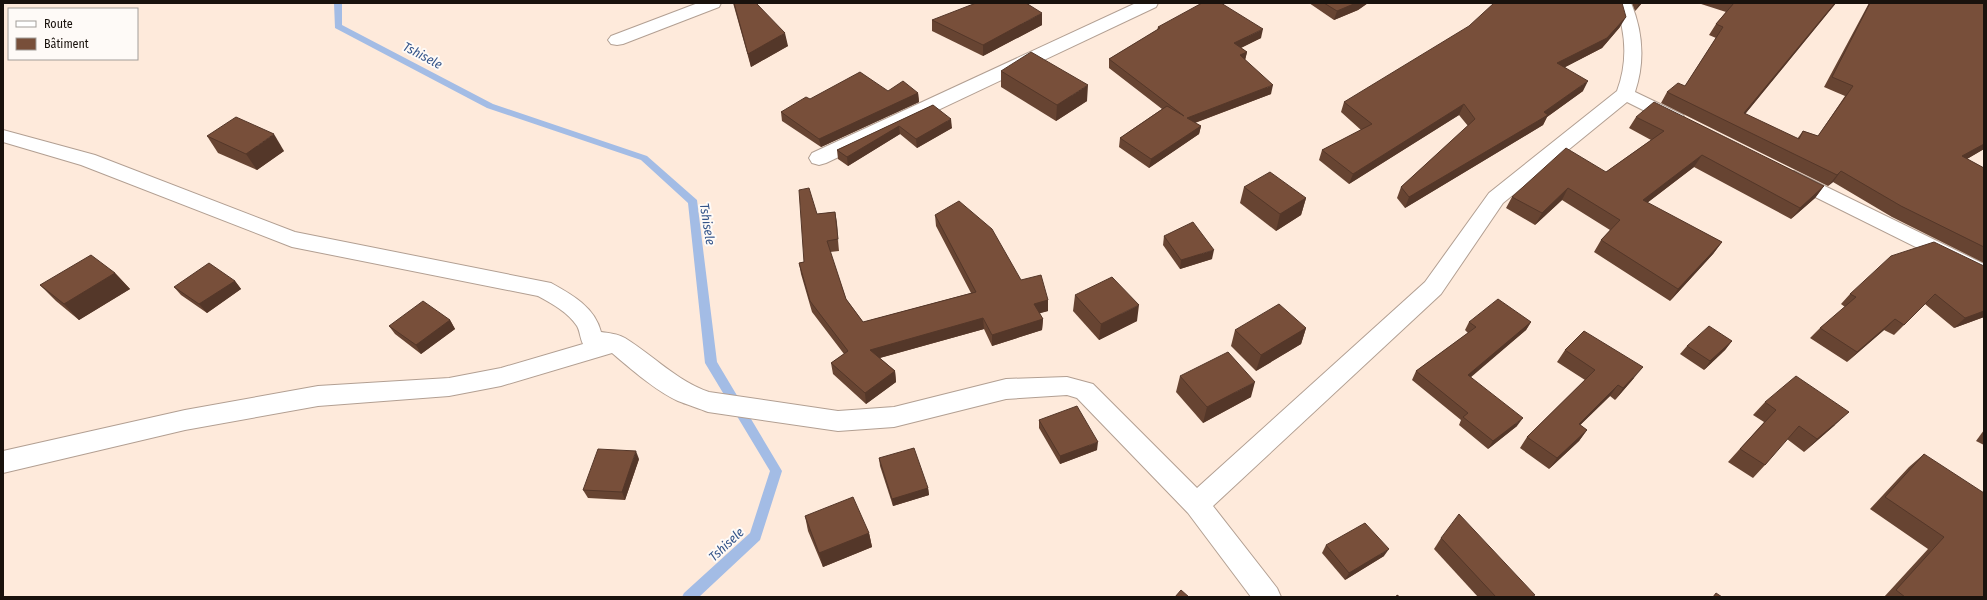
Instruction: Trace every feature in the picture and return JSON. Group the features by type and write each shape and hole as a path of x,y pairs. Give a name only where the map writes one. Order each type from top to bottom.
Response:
{"street":[{"path":"617,40 713,3"},
{"path":"819,158 1150,3"},
{"path":"1197,505 1433,288 1496,198 1625,94 1630,84 1633,56 1628,15 1623,3"},
{"path":"1625,94 1695,129"},
{"path":"3,136 88,160 292,239 543,288 569,303 590,328 591,338 616,344 646,368 686,394 708,402 838,421 894,417 1006,389 1068,386 1085,391 1197,505 1267,597"},
{"path":"1780,171 1984,272"},
{"path":"3,462 186,420 318,396 449,387 501,377 616,344"}],"building":[{"path":"734,3 756,3 785,33 748,54"},
{"path":"976,3 1026,3 1042,13 983,45 932,20"},
{"path":"1202,3 1221,3 1263,29 1234,43 1247,52 1240,55 1273,85 1187,118 1201,126 1151,159 1120,138 1167,106 1184,116 1109,59 1160,28 1158,27"},
{"path":"1324,3 1356,3 1337,11"},
{"path":"1494,3 1622,3 1626,17 1607,38 1557,63 1588,81 1544,112 1548,115 1409,197 1401,187 1475,119 1464,104 1353,174 1322,150 1372,124 1344,102 1469,26"},
{"path":"1734,3 1835,3 1744,113 1799,139 1803,131 1818,136 1853,86 1832,77 1870,3 1984,3 1984,144 1962,156 1984,168 1984,247 1901,206 1841,171 1837,175 1667,92 1678,83 1685,86 1723,27 1716,24"},
{"path":"1031,52 1088,85 1057,105 1001,71"},
{"path":"860,72 888,91 903,81 918,93 819,139 781,112 806,97 810,99"},
{"path":"1654,102 1824,186 1800,208 1702,155 1643,200 1722,242 1678,289 1601,240 1620,220 1568,188 1542,213 1512,197 1566,148 1606,172 1664,131 1636,117"},
{"path":"933,105 951,119 916,139 899,126 847,157 837,150"},
{"path":"236,117 274,134 246,154 207,136"},
{"path":"1270,172 1306,198 1280,214 1244,187"},
{"path":"809,188 817,214 835,212 838,239 827,241 846,299 863,322 976,292 935,215 959,201 992,229 1021,280 1041,275 1048,300 1034,304 1043,319 992,335 983,318 870,350 895,371 865,393 831,363 848,351 810,301 799,263 804,262 799,190"},
{"path":"1193,222 1214,250 1181,260 1164,236"},
{"path":"1934,242 1984,266 1984,311 1965,318 1935,294 1904,325 1895,319 1857,352 1820,328 1856,297 1850,294 1891,256"},
{"path":"91,255 115,273 64,304 40,285"},
{"path":"209,263 235,281 199,304 174,287"},
{"path":"1112,277 1139,305 1101,324 1075,295"},
{"path":"1498,299 1531,322 1468,375 1523,418 1493,441 1463,417 1468,413 1416,371 1476,327 1469,322"},
{"path":"423,301 450,320 416,345 389,326"},
{"path":"1279,304 1306,328 1261,355 1235,330"},
{"path":"1709,326 1732,341 1710,361 1687,346"},
{"path":"1584,331 1643,367 1623,388 1618,385 1579,424 1587,430 1557,458 1527,437 1595,370 1565,350"},
{"path":"1228,352 1255,382 1207,407 1180,376"},
{"path":"1796,376 1849,412 1817,439 1799,426 1765,465 1740,449 1776,410 1765,402"},
{"path":"1077,406 1098,442 1060,456 1039,420"},
{"path":"914,448 928,488 892,499 879,458"},
{"path":"598,449 636,451 622,492 583,490"},
{"path":"1924,454 1984,493 1984,597 1905,597 1896,590 1944,537 1885,497"},
{"path":"853,497 869,533 819,553 805,516"},
{"path":"1459,514 1535,595 1531,597 1496,597 1441,538"},
{"path":"1365,523 1389,549 1349,573 1326,545"},
{"path":"1181,590 1189,597 1175,597"},
{"path":"1716,593 1722,597 1713,597"}],"waterway":[{"name":"Tshisele","path":"338,3 338,26 490,106 644,158 693,202 711,363 776,471 755,536 689,597"}]}
